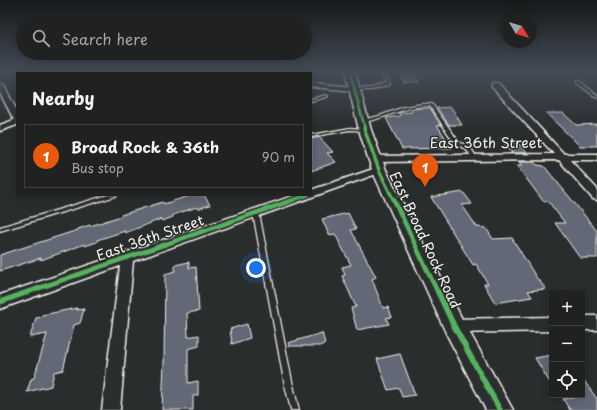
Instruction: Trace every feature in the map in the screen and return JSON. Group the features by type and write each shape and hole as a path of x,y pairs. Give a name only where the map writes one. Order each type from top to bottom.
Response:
{"main road":[{"name":"East Broad Rock Road","path":"356,91 364,125 377,164 454,326 500,410"}],"street":[{"path":"2,91 16,119"},
{"path":"501,91 597,196"},
{"path":"0,128 16,121"},
{"name":"East 36th Street","path":"312,194 377,164 475,158 597,157"},
{"name":"East 36th Street","path":"0,302 305,196"},
{"path":"111,410 127,258"},
{"path":"585,323 597,323"},
{"path":"454,326 549,324"}],"lane":[{"path":"312,100 326,96"},
{"path":"312,136 364,125 392,112 411,106 423,104 431,105 457,143 468,148 475,158"},
{"path":"0,229 111,196"},
{"path":"256,213 288,381 295,410"}],"building":[{"path":"451,107 462,125 449,125 437,108"},
{"path":"430,108 441,125 437,125 452,148 402,149 386,118 400,116 399,113 412,112 411,110 413,109"},
{"path":"546,113 563,113 576,125 597,124 597,146 580,146"},
{"path":"319,137 333,152 327,153 336,162 312,171 312,139"},
{"path":"501,139 515,139 527,153 512,153"},
{"path":"519,162 534,162 537,165 544,166 576,205 597,231 597,258 580,258 555,223 565,223 548,201 543,201 517,166 522,166"},
{"path":"463,192 472,204 462,205 477,227 486,228 493,239 512,238 536,277 546,289 528,291 532,297 495,303 484,284 488,284 476,264 473,265 431,197"},
{"path":"189,196 205,196 210,205 197,209 197,207 173,215 173,217 162,221 161,219 125,233 125,231 97,240 97,242 85,246 85,244 41,260 41,258 0,271 0,255 140,209 163,202 164,204"},
{"path":"348,213 356,229 351,230 376,277 372,279 383,308 388,307 392,317 386,318 389,324 357,330 351,308 356,307 342,276 345,275 342,267 351,265 335,234 329,235 322,219"},
{"path":"189,262 189,268 196,267 199,311 187,313 188,337 199,335 199,346 188,349 188,383 198,381 198,395 193,396 193,410 162,410 165,274 175,271 175,265"},
{"path":"77,308 77,310 84,309 80,323 74,325 63,370 54,372 51,386 27,392 31,379 34,378 47,334 30,337 36,318 41,317 42,315"},
{"path":"247,324 250,338 232,344 230,329"},
{"path":"322,333 325,343 320,346 289,346 288,343"},
{"path":"400,354 415,395 402,397 399,388 388,390 377,359"},
{"path":"549,356 549,381 535,358"},
{"path":"585,382 597,399 597,410 570,410 563,399 585,398"}],"cycle path":[{"path":"355,91 365,130 379,170 454,326 500,410"},
{"path":"0,302 305,196"}],"place":[{"name":"Broad Rock & 36th","path":"425,187"}]}
